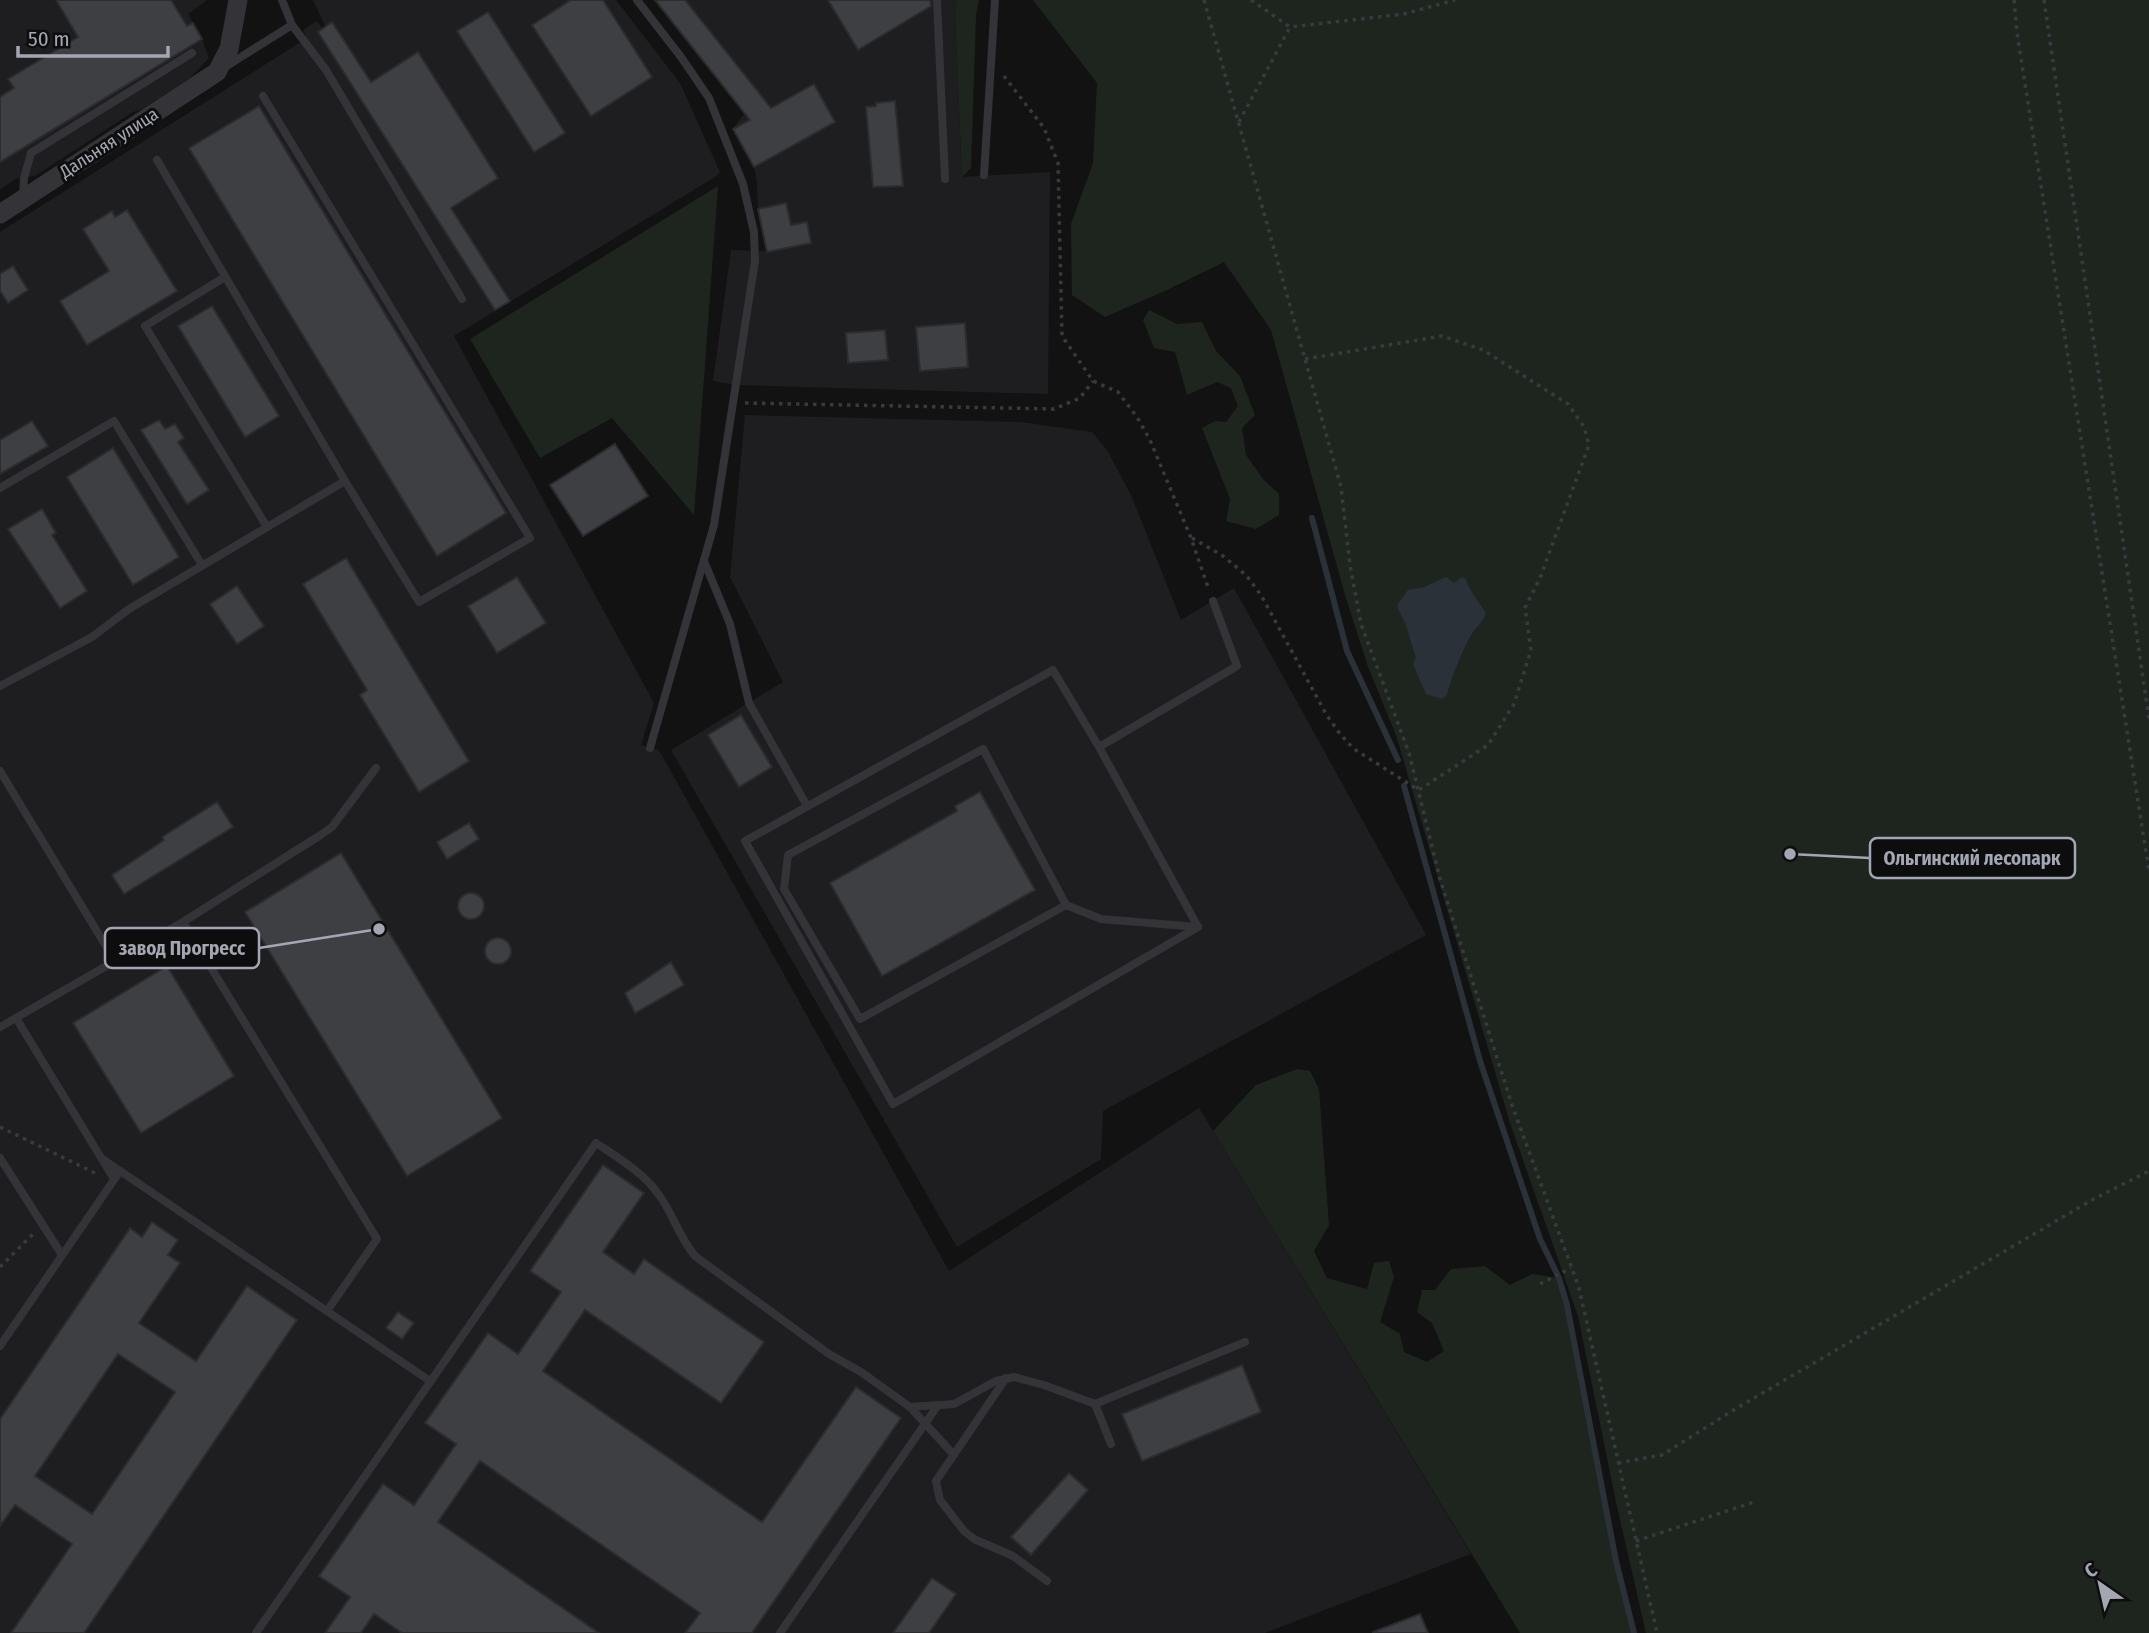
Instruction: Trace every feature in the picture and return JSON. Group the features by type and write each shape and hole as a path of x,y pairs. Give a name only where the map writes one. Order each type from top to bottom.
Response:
{"street":[{"path":"217,72 229,49 238,0"},
{"name":"Дальняя улица","path":"0,214 217,72"}],"lane":[{"path":"282,0 292,25 326,70 462,299"},
{"path":"637,0 709,98 731,151 750,210 755,261 714,525 650,748"},
{"path":"937,0 945,179"},
{"path":"984,175 995,0"},
{"name":"Дальняя улица","path":"217,72 292,25"},
{"path":"23,200 24,178 31,153 192,53"},
{"path":"157,160 419,602 530,538 263,96"},
{"path":"225,277 145,326 267,527"},
{"path":"0,488 114,421 202,565"},
{"path":"0,686 92,637 129,609 345,481"},
{"path":"704,561 730,624 749,703 807,806"},
{"path":"1099,747 1237,666 1212,598"},
{"path":"1053,670 1099,747 1198,927 893,1104 746,841 1053,670"},
{"path":"1066,905 860,1019 784,889 788,855 983,749 1066,905 1101,919 1198,927"},
{"path":"0,1027 183,922 332,827 376,768"},
{"path":"0,771 115,961"},
{"path":"183,922 377,1239 327,1311"},
{"path":"16,1018 114,1179"},
{"path":"256,1633 596,1143 652,1185 681,1237 706,1265 829,1354 861,1372 910,1407 954,1455"},
{"path":"0,1158 62,1255"},
{"path":"101,1158 430,1381"},
{"path":"0,1346 120,1171"},
{"path":"910,1407 954,1404 1006,1378 1026,1379 1095,1404 1245,1342"},
{"path":"1006,1378 936,1481 940,1500 964,1531 974,1539 1013,1556 1047,1581"},
{"path":"1095,1404 1111,1444"},
{"path":"780,1633 938,1405"}],"path":[{"path":"1204,0 1341,487 1350,565 1361,624 1409,753 1440,879 1512,1105 1579,1288 1657,1633"},
{"path":"1251,0 1290,27 1404,14 1455,0"},
{"path":"2014,0 2019,47 2149,871"},
{"path":"2044,0 2149,719"},
{"path":"1238,124 1290,27"},
{"path":"990,58 1044,128 1058,163 1062,336 1093,381 1118,392 1132,409 1150,440 1191,538 1212,598"},
{"path":"1305,359 1442,335 1483,350 1568,404 1584,427 1589,445 1540,578 1525,608 1531,650 1514,704 1488,745 1419,790"},
{"path":"733,403 1054,409 1080,398 1093,381"},
{"path":"1191,538 1223,556 1246,575 1261,594 1326,714 1340,734 1354,748 1419,790"},
{"path":"0,1127 85,1170 114,1179"},
{"path":"1618,1463 1662,1455 1732,1411 2080,1207 2149,1171"},
{"path":"0,1267 42,1224"},
{"path":"1540,1284 1571,1268"},
{"path":"1636,1541 1754,1502"}],"shaded area":[{"path":"0,0 207,0 188,14 209,58 189,79 141,110 133,112 35,176 15,179 0,190"},
{"path":"313,0 616,0 680,83 720,172 454,336 654,703 641,745 659,750 949,1271 1199,1108 1471,1554 1265,1633 0,1633 0,232 307,38 303,30 317,21 322,28 325,26"},
{"path":"655,0 957,0 955,12 962,177 1050,172 1048,394 735,385 713,381 731,250 767,251 758,209 757,183 754,167 733,129 744,114"},
{"path":"957,0 979,0 976,15 971,168 962,177 955,12"},
{"path":"1033,0 2149,0 2149,1633 1646,1633 1578,1316 1510,1123 1396,735 1368,667 1345,595 1271,330 1224,262 1105,317 1072,295 1071,224 1093,163 1097,83"},
{"path":"718,186 694,515 612,418 540,458 470,339"},
{"path":"1149,310 1177,324 1202,322 1216,351 1240,376 1255,415 1242,428 1246,455 1263,479 1279,494 1279,515 1256,529 1226,521 1230,499 1202,428 1215,421 1226,422 1238,406 1231,388 1217,382 1187,395 1175,352 1154,348 1143,320"},
{"path":"745,415 1021,422 1092,432 1107,450 1131,495 1181,620 1234,588 1426,935 1103,1111 1101,1159 957,1247 671,750 783,682 730,577"},
{"path":"1446,577 1454,583 1462,577 1466,579 1486,614 1469,638 1447,695 1442,699 1426,694 1413,664 1416,657 1397,605 1408,590 1424,587"},
{"path":"1297,1069 1310,1071 1319,1089 1329,1225 1314,1251 1327,1278 1367,1289 1374,1263 1389,1261 1394,1277 1380,1322 1400,1334 1404,1352 1427,1362 1444,1351 1432,1323 1417,1312 1422,1290 1435,1290 1451,1269 1485,1266 1510,1285 1532,1274 1559,1278 1567,1305 1616,1561 1634,1633 1520,1633 1213,1131 1256,1085"}],"building":[{"path":"56,0 171,0 187,26 193,23 202,39 0,162 0,97 14,88 8,79 78,37"},
{"path":"571,0 603,0 652,77 591,116 532,25"},
{"path":"655,0 685,0 771,108 814,84 835,122 754,167 733,129 750,120"},
{"path":"828,0 930,0 931,6 858,50"},
{"path":"488,12 565,133 534,152 457,31"},
{"path":"332,22 371,82 418,52 498,178 451,208 510,301 495,310 318,32"},
{"path":"895,101 903,186 873,187 866,107"},
{"path":"259,106 506,513 437,556 189,148"},
{"path":"786,203 791,225 807,222 811,243 767,252 758,209"},
{"path":"127,210 177,291 87,345 60,301 109,271 83,229 112,211 115,217"},
{"path":"13,266 28,290 8,303 0,291 0,274"},
{"path":"212,306 279,416 245,437 178,326"},
{"path":"965,323 968,367 920,371 916,327"},
{"path":"885,330 888,360 848,363 846,333"},
{"path":"159,420 165,429 175,424 184,438 178,442 209,490 187,504 141,430"},
{"path":"32,421 48,446 0,474 0,440"},
{"path":"615,444 648,496 583,536 550,485"},
{"path":"113,448 179,557 133,585 67,477"},
{"path":"42,509 56,533 52,535 87,591 60,608 8,529"},
{"path":"346,558 469,761 419,792 360,695 367,690 303,584"},
{"path":"517,577 546,623 497,653 468,606"},
{"path":"237,586 264,626 237,644 210,604"},
{"path":"741,715 772,767 739,787 708,735"},
{"path":"980,792 1035,890 882,976 830,883 957,811 955,806"},
{"path":"217,802 233,827 124,894 112,875 164,840 162,837"},
{"path":"469,823 479,839 447,859 437,842"},
{"path":"341,853 502,1118 407,1176 245,912"},
{"path":"471,893 480,897 484,906 480,915 471,919 462,915 458,906 462,897"},
{"path":"498,938 507,942 511,951 507,960 498,964 489,960 485,951 489,942"},
{"path":"671,962 684,985 635,1013 625,993"},
{"path":"167,966 234,1076 141,1133 73,1023"},
{"path":"603,1165 644,1193 603,1252 634,1274 644,1259 764,1342 721,1403 585,1310 543,1371 762,1522 856,1387 901,1418 752,1633 685,1633 700,1613 480,1461 438,1522 599,1633 402,1633 374,1614 361,1633 325,1633 350,1597 319,1576 383,1484 414,1505 456,1444 425,1423 488,1333 518,1354 561,1292 530,1271"},
{"path":"152,1222 178,1240 168,1255 180,1263 139,1323 196,1361 247,1286 297,1320 84,1633 11,1633 72,1544 15,1505 0,1526 0,1419 130,1228 142,1237","holes":["118,1354 175,1392 92,1514 35,1476"]},
{"path":"398,1312 414,1323 402,1339 386,1328"},
{"path":"1242,1365 1261,1412 1142,1461 1122,1414"},
{"path":"1069,1473 1088,1490 1031,1555 1011,1537"},
{"path":"932,1578 956,1594 929,1633 893,1633"},
{"path":"1420,1614 1428,1633 1373,1633 1373,1632"}],"waterway":[{"path":"1312,518 1347,651 1398,760"},
{"path":"1404,786 1480,1061 1540,1239 1559,1278 1567,1305 1616,1561 1634,1633"}],"place":[{"name":"Ольгинский лесопарк","path":"1790,854"},
{"name":"завод Прогресс","path":"379,929"}]}
